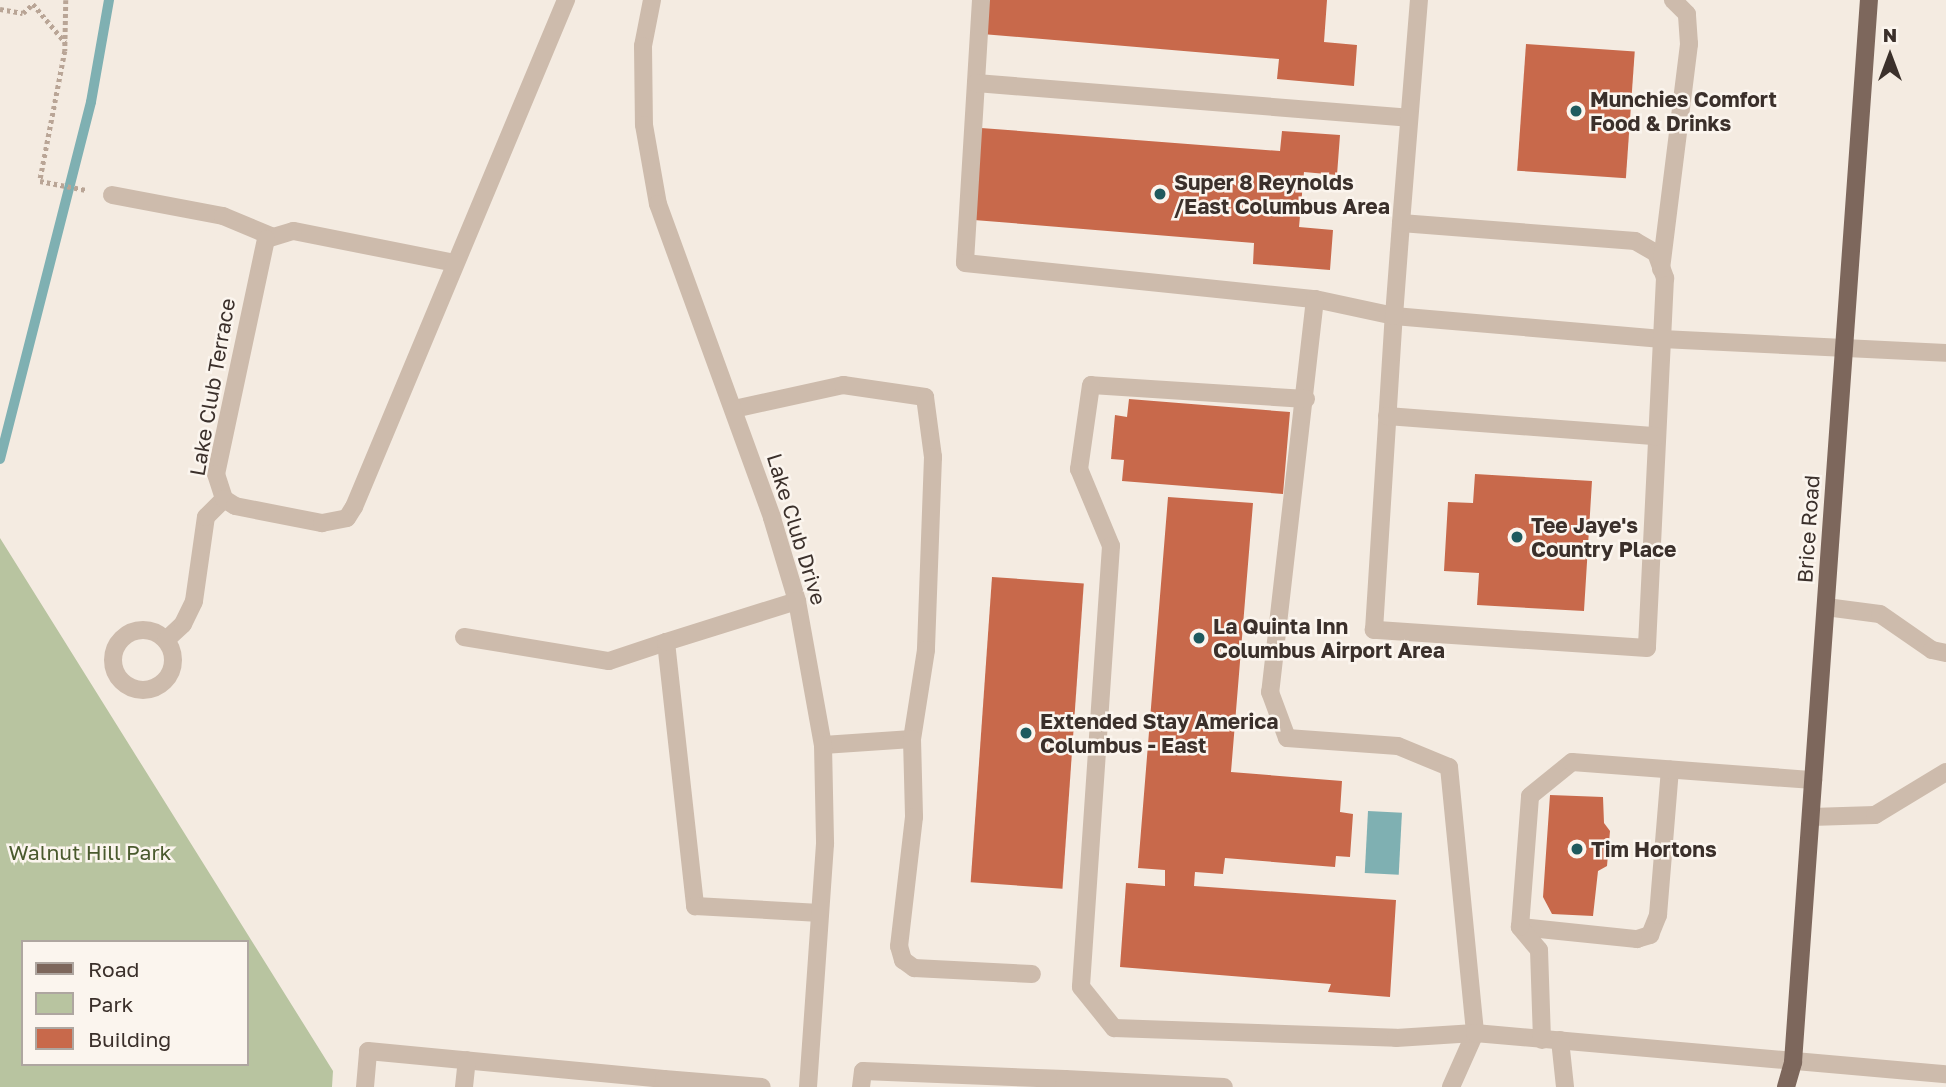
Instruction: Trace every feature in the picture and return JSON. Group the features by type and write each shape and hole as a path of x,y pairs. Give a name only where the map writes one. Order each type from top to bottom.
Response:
{"main road":[{"name":"Brice Road","path":"1786,1087 1794,1062 1869,0"},
{"name":"Brice Road","path":"1794,1062 1799,1087"}],"street":[{"name":"Lake Club Terrace","path":"271,236 259,253 216,474 224,499 322,523 347,518 566,0"},
{"name":"Lake Club Drive","path":"652,0 643,46 644,125 658,204 734,409 797,601 823,745 820,913 808,1087"},
{"path":"981,0 965,263 1315,299 1394,316 1662,339 1946,353"},
{"path":"1419,0 1394,316 1374,630 1647,648 1662,339 1661,269 1689,44 1687,14 1673,0"},
{"path":"976,83 1409,118"},
{"path":"111,195 223,216 271,236 293,231 455,263"},
{"path":"1401,223 1635,242 1656,253 1661,269"},
{"path":"1315,299 1306,399 1270,692 1287,738 1398,746 1449,767 1475,1033 1451,1087"},
{"path":"734,409 843,385 925,397 933,457 926,650 912,739 914,817 899,946 903,960 914,968 1032,974"},
{"path":"1306,399 1091,385 1079,469 1111,546 1081,986 1114,1028 1396,1038 1475,1033 1946,1074"},
{"path":"1387,416 1656,436"},
{"path":"166,640 183,624 194,601 206,517 224,499"},
{"path":"464,637 609,661 797,601"},
{"path":"1826,607 1880,614 1932,650 1946,653"},
{"path":"666,642 695,906 820,913"},
{"path":"823,745 912,739"},
{"path":"1565,1087 1551,1040 1539,950 1520,927 1530,796 1572,762 1814,780"},
{"path":"1520,927 1637,939 1650,935 1658,915 1670,769"},
{"path":"1811,817 1875,816 1946,772"},
{"path":"365,1087 368,1051 560,1068 663,1083 762,1087"},
{"path":"464,1087 467,1060"},
{"path":"559,1087 560,1068"},
{"path":"861,1087 863,1072 1064,1083 1224,1087"}],"path":[{"path":"66,0 65,43 44,182 91,191"},
{"path":"0,9 23,13 33,4 65,43"}],"green space":[{"name":"Walnut Hill Park","path":"0,538 333,1071 332,1087 0,1087"}],"water":[{"path":"1368,811 1402,813 1399,875 1365,873"}],"building":[{"path":"985,0 1327,0 1324,42 1357,45 1354,86 1277,79 1279,59 982,34"},
{"name":"Munchies Comfort Food & Drinks","path":"1526,44 1635,52 1626,178 1517,171"},
{"path":"981,128 1280,151 1282,131 1340,135 1337,175 1304,172 1299,227 1333,230 1330,270 1253,264 1254,243 974,220"},
{"path":"1129,399 1290,412 1283,494 1122,481 1124,460 1111,459 1115,415 1127,417"},
{"name":"Tee Jaye's Country Place","path":"1475,474 1592,481 1584,611 1477,605 1479,573 1444,571 1448,502 1473,503"},
{"name":"La Quinta Inn Columbus Airport Area","path":"1168,497 1253,503 1231,772 1342,781 1340,812 1353,814 1350,857 1336,856 1335,867 1225,858 1223,874 1195,872 1194,886 1396,900 1390,997 1328,992 1331,984 1120,967 1126,883 1165,886 1165,870 1138,868"},
{"name":"Extended Stay America Columbus - East","path":"992,577 1084,583 1062,889 971,882"},
{"name":"Tim Hortons","path":"1550,795 1603,797 1604,823 1610,831 1607,866 1598,871 1593,916 1552,914 1543,897"}],"waterway":[{"path":"0,459 91,102 109,0"}],"place":[{"name":"Munchies Comfort Food & Drinks","path":"1576,111"},
{"name":"Super 8 Reynolds /East Columbus Area","path":"1160,194"},
{"name":"Tee Jaye's Country Place","path":"1517,537"},
{"name":"La Quinta Inn Columbus Airport Area","path":"1199,638"},
{"name":"Extended Stay America Columbus - East","path":"1026,733"},
{"name":"Tim Hortons","path":"1577,849"}]}
